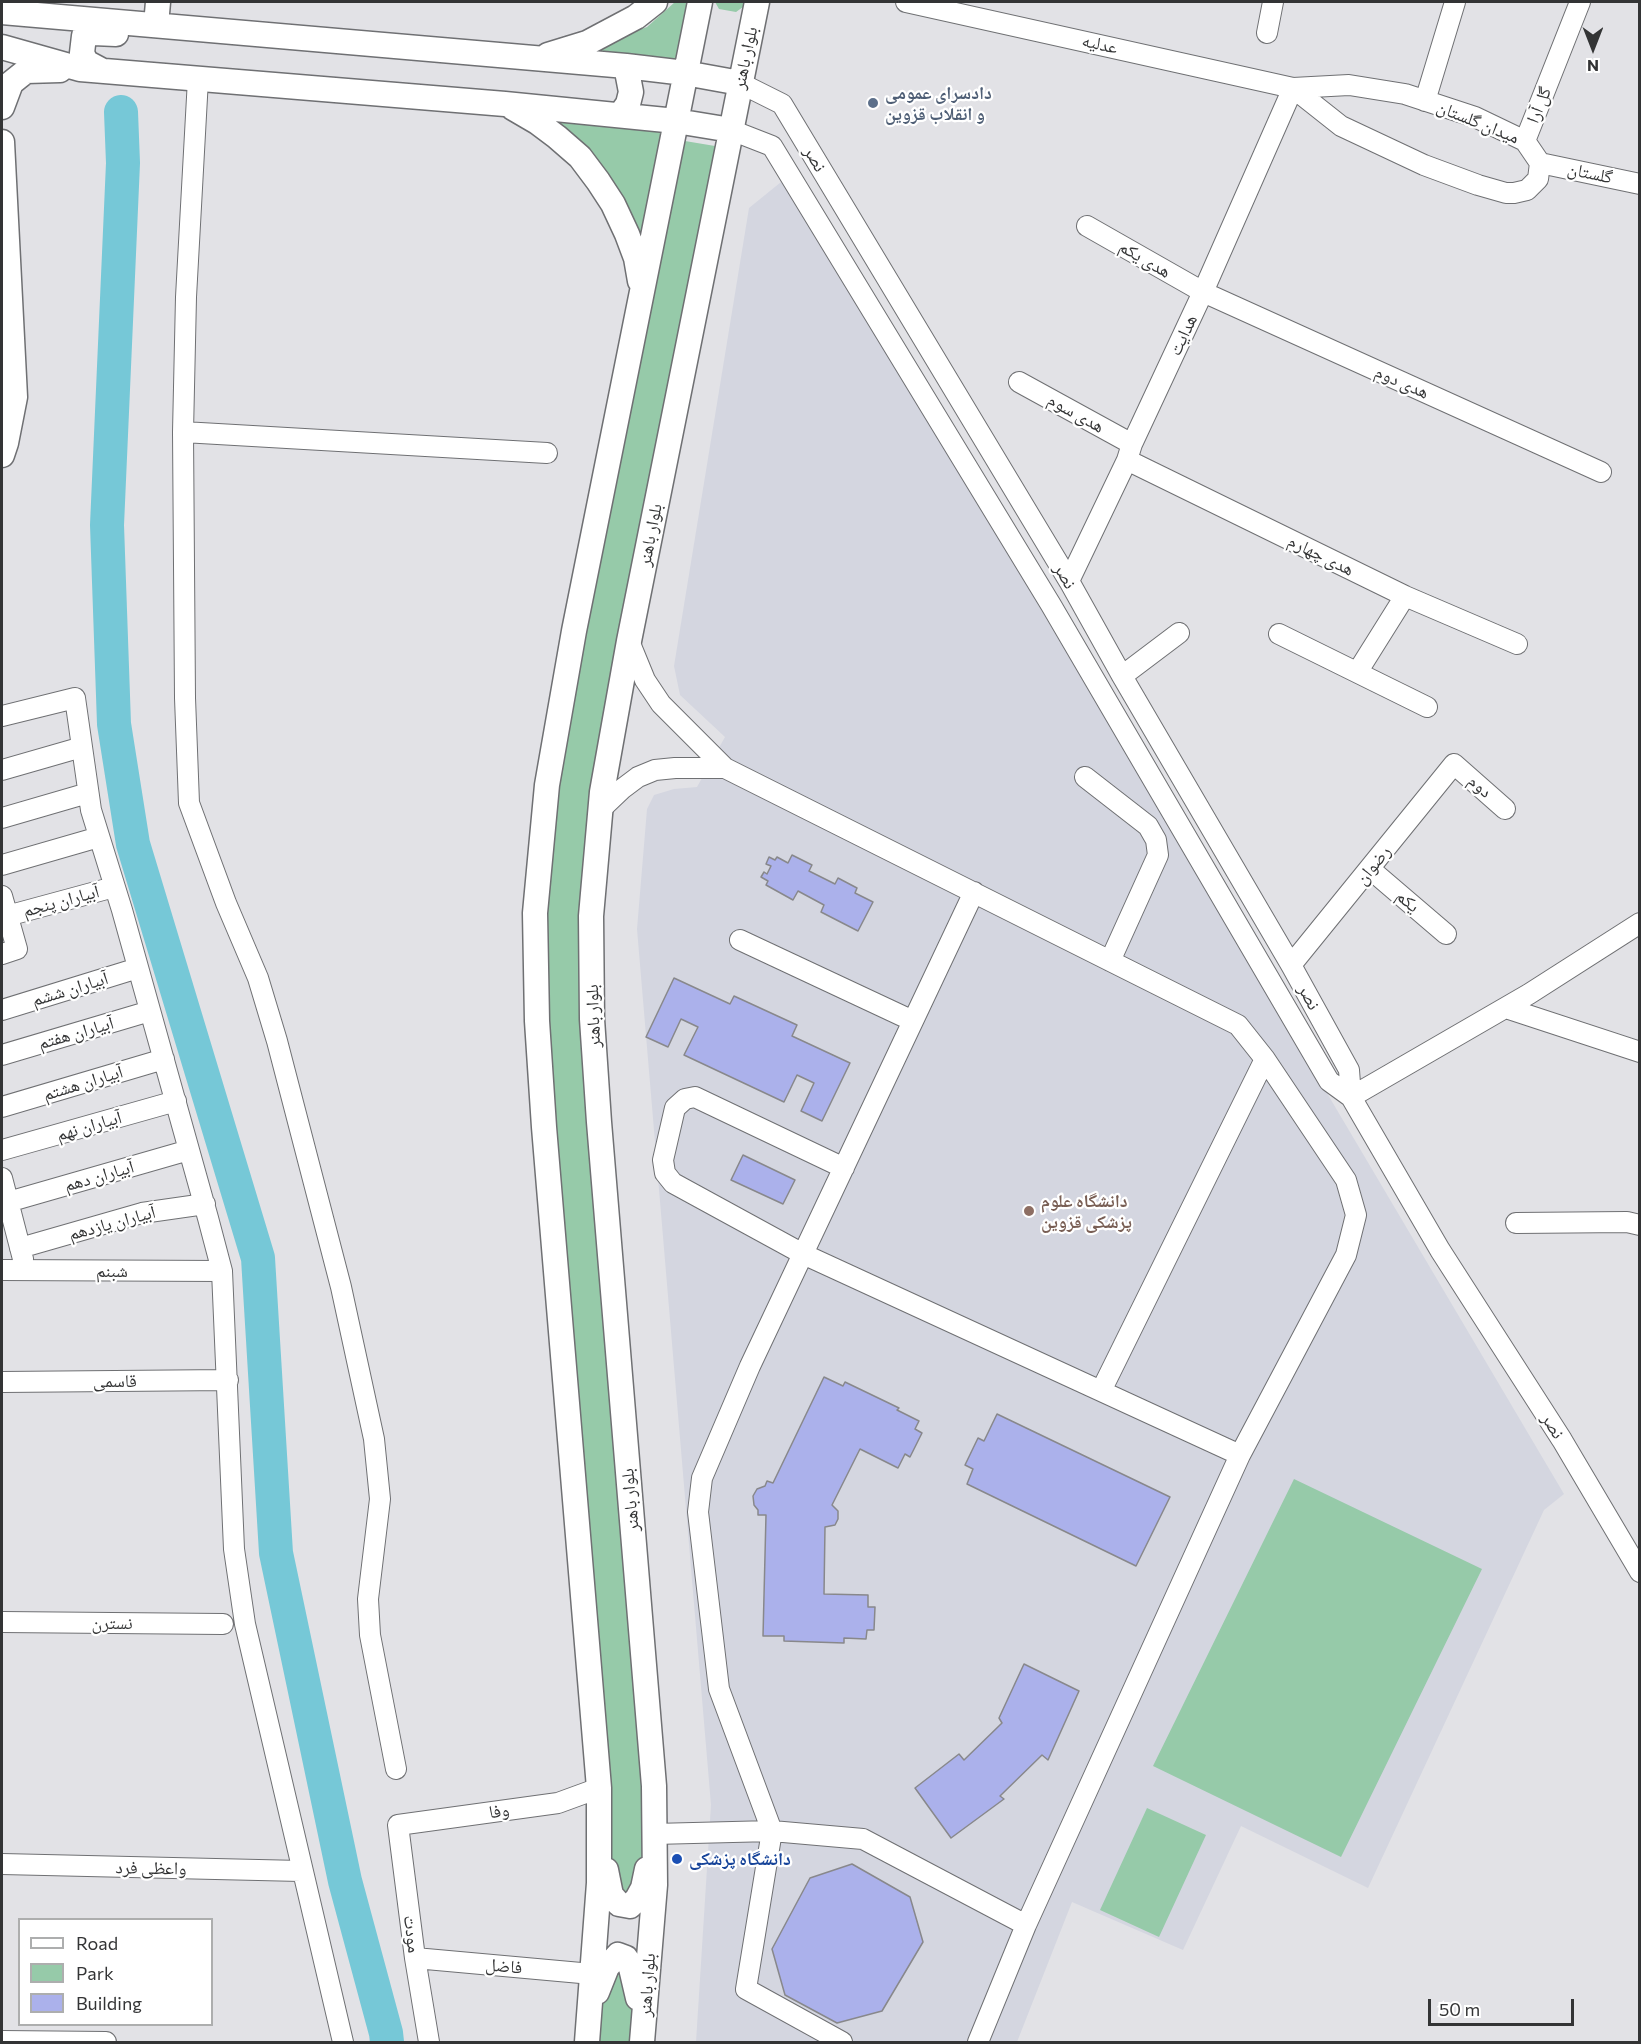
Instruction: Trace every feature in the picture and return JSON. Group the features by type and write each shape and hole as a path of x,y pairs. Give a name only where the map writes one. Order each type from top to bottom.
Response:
{"main road":[{"path":"537,58 587,43 636,17 655,2"},
{"path":"587,2040 599,1883 599,1788 544,1127 537,1021 536,913 551,763 574,631 700,2"},
{"name":"بلوار باهنر","path":"642,2043 655,1885 653,1774 600,1134 592,1018 591,916 601,809 629,640 757,2"},
{"path":"2,12 80,19 151,17 293,37 626,66 740,83"},
{"path":"91,70 82,53 84,36 93,33 249,47 293,37"},
{"path":"2,47 91,70"},
{"path":"620,115 628,104 631,92 626,66"},
{"path":"2,107 11,83 26,71 91,70 506,104 676,121 731,130"},
{"path":"506,104 557,137 580,157 598,181 613,204 627,234 636,258 642,292"},
{"path":"2,142 4,241 15,397 2,455"},
{"path":"599,1826 611,1895 618,1904 630,1906 643,1888 654,1829"},
{"path":"587,2040 601,1978 618,1955 626,1958 631,1968 639,2005 642,2043"}],"street":[{"name":"عدلیه","path":"906,2 1293,88"},
{"path":"1268,33 1273,2"},
{"path":"1425,101 1455,2"},
{"name":"گل آرا","path":"1525,141 1580,2"},
{"path":"198,79 186,297 183,432 185,698 189,803 226,903 258,978 295,1105 341,1287 374,1439 380,1500 368,1599 370,1635 396,1769"},
{"name":"نصر","path":"740,83 782,104 1069,581 1291,965 1349,1070 1351,1097"},
{"name":"میدان گلستان","path":"1293,88 1349,86 1405,94 1475,117 1525,141 1540,162"},
{"path":"1293,88 1341,126 1424,165 1478,185 1506,193 1527,190 1538,179 1540,162"},
{"name":"هدایت","path":"1069,581 1203,292 1293,88"},
{"name":"نصر","path":"731,130 772,146 1051,605 1329,1081 1351,1097 1440,1250 1562,1440 1640,1572"},
{"name":"گلستان","path":"1540,162 1640,184"},
{"name":"هدی یکم","path":"1087,226 1203,292"},
{"name":"هدی دوم","path":"1203,292 1601,471"},
{"name":"هدی سوم","path":"1019,382 1129,452"},
{"path":"183,432 547,453"},
{"name":"هدی چهارم","path":"1129,452 1405,596 1517,644"},
{"path":"1358,671 1405,596"},
{"path":"1122,676 1179,633"},
{"path":"1279,634 1427,707"},
{"path":"629,640 645,680 661,704 725,768 1238,1025 1265,1059 1346,1180 1356,1215 1346,1255 1240,1455 1026,1925 978,2043"},
{"path":"2,716 75,698 91,810 176,1101 222,1271 234,1548 244,1624 343,2043"},
{"path":"2,770 82,747"},
{"name":"رضوان","path":"1291,965 1454,764"},
{"name":"دوم","path":"1454,764 1505,809"},
{"path":"601,809 638,777 655,770 725,768"},
{"path":"1085,777 1148,826 1156,840 1158,855 1110,961"},
{"path":"2,818 88,793"},
{"path":"2,865 99,837"},
{"name":"یکم","path":"1370,869 1446,934"},
{"name":"آبیاران پنجم","path":"7,916 114,887"},
{"path":"842,2043 746,1989 772,1831 719,1689 698,1512 702,1478 750,1366 974,892"},
{"path":"2,896 16,949 2,954"},
{"path":"1351,1097 1506,1008 1640,923"},
{"path":"740,940 913,1022"},
{"name":"آبیاران ششم","path":"2,1010 138,968"},
{"path":"1506,1008 1640,1052"},
{"name":"آبیاران هفتم","path":"2,1054 150,1011"},
{"name":"آبیاران هشتم","path":"2,1107 164,1059"},
{"path":"1101,1391 1265,1059"},
{"path":"844,1168 695,1097 685,1099 675,1108 663,1160 665,1173 673,1183 803,1254 1240,1455"},
{"name":"آبیاران نهم","path":"2,1150 176,1101"},
{"name":"آبیاران دهم","path":"8,1202 189,1149"},
{"path":"2,1178 26,1270"},
{"name":"آبیاران یازدهم","path":"20,1248 142,1213 205,1204"},
{"path":"1516,1223 1627,1222 1640,1225"},
{"name":"شبنم","path":"2,1270 222,1271"},
{"name":"قاسمی","path":"2,1382 228,1380"},
{"name":"نسترن","path":"2,1622 223,1624"},
{"name":"وفا","path":"398,1825 558,1803 599,1788"},
{"name":"مودت","path":"398,1825 415,1958 429,2043"},
{"path":"654,1829 772,1831 863,1839 1026,1925"},
{"name":"واعظی فرد","path":"2,1864 301,1871"},
{"name":"فاضل","path":"415,1958 592,1974"},
{"path":"2,2041 106,2043"}],"shaded area":[{"name":"دانشگاه علوم پزشکی قزوین","path":"786,178 1564,1494 1544,1510 1368,1888 1241,1826 1183,1950 1072,1902 1017,2042 696,2042 711,1805 637,929 647,809 654,795 674,789 697,787 725,737 680,695 674,666 749,208"}],"green space":[{"path":"675,2 689,2 676,62 579,52 647,27"},
{"path":"715,2 750,2 736,12 719,9"},
{"path":"620,115 676,121 673,139 727,148 591,916 654,1786 637,1899 611,1895 535,913 642,292 627,234 537,122"},
{"path":"1294,1479 1482,1569 1341,1857 1153,1766"},
{"path":"1147,1808 1206,1835 1159,1937 1100,1910"},
{"path":"626,1958 642,2042 587,2042 597,1990"}],"building":[{"path":"792,855 812,865 809,871 835,884 838,878 857,888 855,893 873,902 858,931 821,912 824,905 798,891 793,900 766,885 768,881 761,877 764,872 767,874 771,866 766,864 769,857 775,860 777,857 788,863"},
{"path":"674,978 730,1004 734,996 797,1025 792,1036 850,1063 822,1121 801,1111 814,1083 797,1075 784,1102 684,1055 698,1027 681,1019 668,1047 646,1037"},
{"path":"743,1155 795,1180 783,1204 731,1180"},
{"path":"824,1377 843,1386 845,1382 899,1408 897,1410 919,1421 915,1429 922,1433 910,1457 905,1454 898,1468 860,1449 832,1505 838,1511 838,1519 835,1525 825,1527 824,1594 868,1595 868,1607 875,1607 874,1630 867,1630 866,1639 844,1638 844,1643 784,1641 784,1636 763,1636 766,1515 758,1515 753,1496 757,1489 765,1486 767,1481 773,1483"},
{"path":"997,1414 1170,1497 1136,1566 967,1484 973,1469 965,1465 978,1438 984,1441"},
{"path":"1024,1664 1079,1691 1048,1760 1042,1755 1000,1796 1004,1799 951,1838 915,1788 959,1754 964,1760 1002,1723 999,1718"},
{"path":"852,1864 910,1897 923,1942 882,2011 837,2023 785,1995 772,1949 810,1878"}],"waterway":[{"path":"121,112 123,163 107,525 114,724 133,844 258,1258 276,1553 345,1881 387,2042"}],"place":[{"name":"دادسرای عمومی و انقلاب قزوین","path":"873,103"},
{"name":"دانشگاه علوم پزشکی قزوین","path":"1029,1211"},
{"name":"دانشگاه پزشکی","path":"677,1859"}]}
